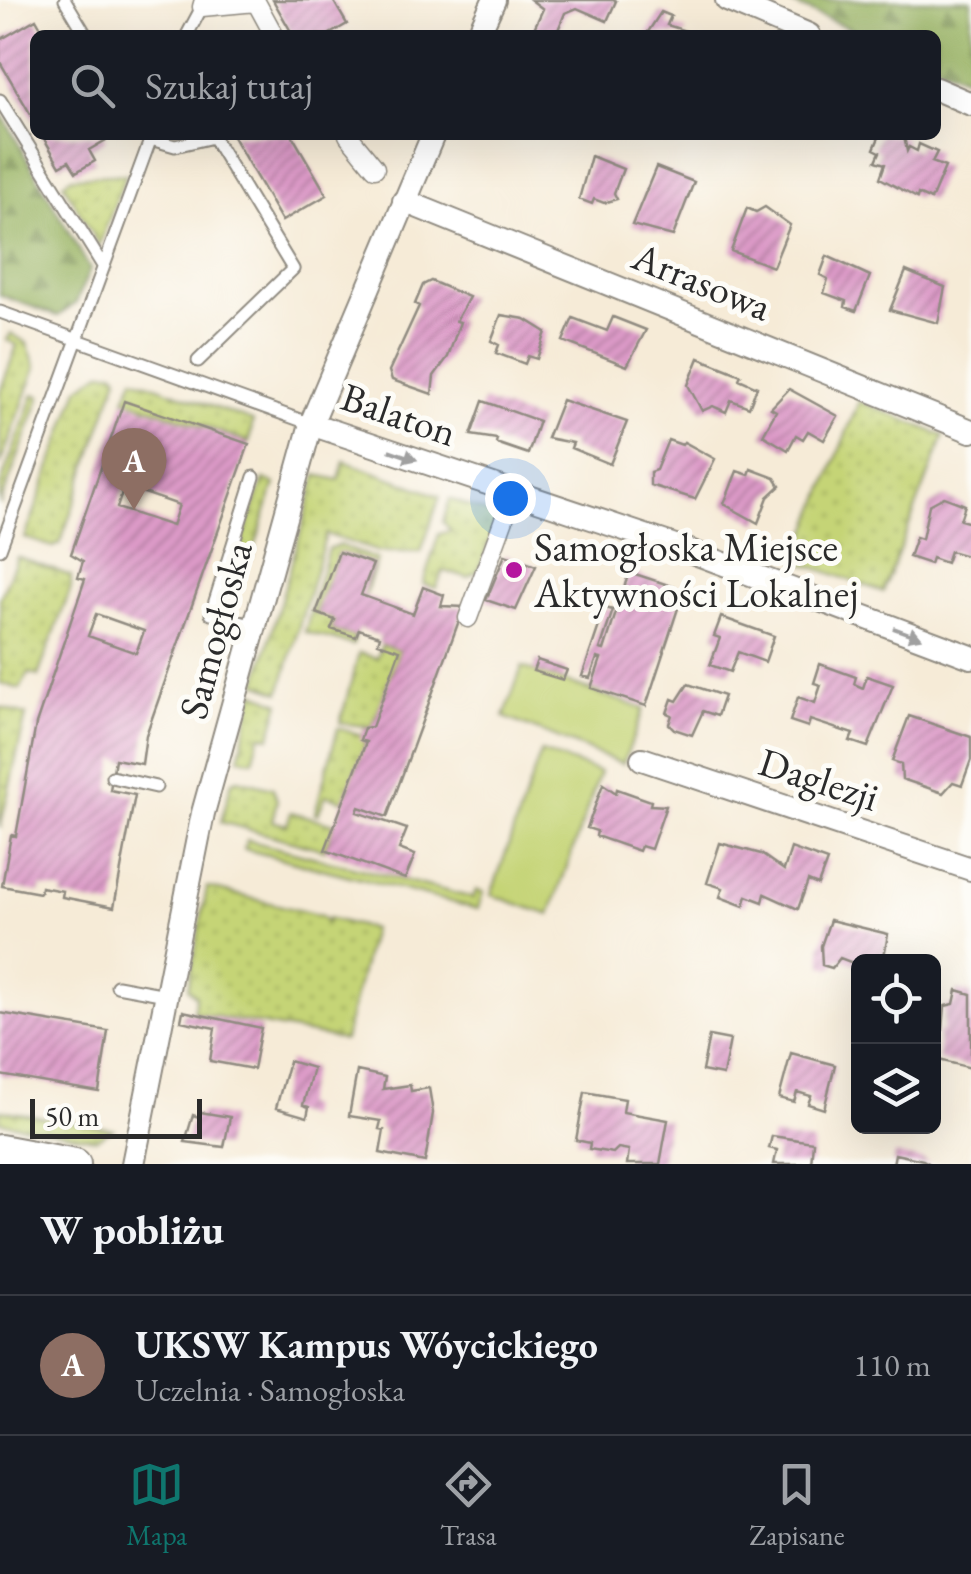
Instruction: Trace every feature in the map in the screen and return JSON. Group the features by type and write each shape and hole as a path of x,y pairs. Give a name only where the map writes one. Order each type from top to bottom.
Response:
{"street":[{"path":"480,30 494,0"},
{"path":"728,0 798,30"},
{"path":"203,4 255,1 271,30"},
{"path":"941,91 971,104"},
{"path":"352,140 375,168"},
{"name":"Samogłoska","path":"134,1164 203,813 310,424 431,140"},
{"name":"Arrasowa","path":"404,200 971,431"},
{"name":"Balaton","path":"310,424 687,550 971,657"},
{"path":"468,618 504,519"},
{"name":"Daglezji","path":"642,760 971,869"},
{"path":"0,1150 75,1164"}],"lane":[{"path":"66,0 83,30"},
{"path":"190,30 203,4"},
{"path":"0,100 103,266"},
{"path":"0,548 148,140"},
{"path":"158,140 176,146 201,140"},
{"path":"198,361 293,269 216,140"},
{"path":"0,312 310,424"},
{"path":"254,476 210,614 254,626"},
{"path":"112,777 156,787"},
{"path":"116,986 166,995"}],"green space":[{"path":"783,0 971,0 971,80 941,67 941,30 853,30"},
{"path":"0,111 90,269 76,303 58,316 0,295"},
{"path":"126,174 99,246 63,183 72,177"},
{"path":"11,333 27,343 36,367 0,466 0,392 17,345 7,340"},
{"path":"101,372 116,372 118,377 60,544 53,547 25,538 79,388"},
{"path":"134,378 253,421 249,442 125,399"},
{"path":"34,394 41,396 0,505 0,486"},
{"path":"859,401 944,436 883,592 796,561"},
{"path":"344,461 440,496 421,552 379,552 326,534 280,692 257,683 317,475 339,480"},
{"path":"264,479 275,484 251,559 237,555"},
{"path":"450,499 499,517 478,571 468,577 443,571 436,588 423,584 439,534 451,531 443,522"},
{"path":"339,545 377,560 364,597 373,564 339,552 316,612 335,620 332,630 355,637 353,645 305,632 328,549"},
{"path":"17,557 71,576 71,588 38,676 29,673 20,689 0,683 0,599"},
{"path":"382,645 400,650 372,727 340,723 359,653 377,658"},
{"path":"522,667 644,709 623,764 504,717"},
{"path":"254,692 280,703 270,737 260,735 253,760 239,758"},
{"path":"0,707 26,715 0,828"},
{"path":"338,728 359,734 366,742 344,801 326,795 318,814 315,813"},
{"path":"541,752 600,772 550,915 491,895"},
{"path":"232,781 273,788 277,800 272,821 287,825 291,812 335,824 325,850 221,822"},
{"path":"247,840 473,898 476,890 483,892 478,909 244,849"},
{"path":"207,887 322,916 327,923 328,918 372,929 344,1040 193,1012 196,996 188,988"},
{"path":"0,1110 113,1129 96,1139 0,1122"}],"building":[{"path":"273,0 333,0 347,24 337,30 290,30"},
{"path":"531,0 616,1 607,21 577,8 565,13 558,30 533,30 543,9"},
{"path":"661,12 671,16 667,25 683,30 649,30"},
{"path":"36,19 42,30 30,30 30,113 0,62 0,40"},
{"path":"45,140 106,140 89,150 95,161 76,172 69,161 60,166"},
{"path":"235,140 295,140 327,195 282,221"},
{"path":"878,140 905,140 907,151 909,147 917,151 919,144 937,152 932,162 945,167 931,200 918,194 917,198 880,178 885,164 876,161 880,152 874,149"},
{"path":"591,156 623,169 614,193 617,199 604,203 594,199 592,204 579,199"},
{"path":"656,167 694,182 673,236 632,225"},
{"path":"765,207 790,225 773,267 731,251 747,208 756,212"},
{"path":"827,256 870,276 856,311 845,307 846,301 824,293 828,279 820,275"},
{"path":"906,271 945,287 938,323 890,310"},
{"path":"431,281 469,297 456,321 460,322 448,357 434,376 432,394 392,380 389,371 419,306 415,304 423,285"},
{"path":"501,315 525,319 546,332 537,359 528,356 525,364 496,353 499,345 491,341"},
{"path":"613,317 646,330 627,366 563,341 573,318 607,331"},
{"path":"699,358 741,375 739,379 757,387 749,407 731,400 726,412 713,406 702,411 688,385"},
{"path":"789,389 838,416 824,440 808,431 803,439 796,435 788,450 763,435 776,411 771,408"},
{"path":"562,400 627,422 610,464 571,448 573,443 547,438"},
{"path":"124,401 249,444 146,735 142,764 115,759 110,790 135,795 114,907 62,897 63,891 41,887 40,893 2,886 11,835 16,836 36,724 85,579 78,577 83,561 71,554","holes":["124,486 179,505 172,526 117,508","96,614 144,631 136,653 88,636"]},
{"path":"483,401 539,421 528,454 496,443 497,439 471,435"},
{"path":"668,440 682,445 684,442 715,459 695,499 650,485 650,472 656,470"},
{"path":"751,469 775,478 780,486 768,497 758,523 724,504 737,471 749,475"},
{"path":"944,497 965,505 960,520 971,523 967,556 950,551 946,563 932,558 930,564 909,557 916,537 922,539 929,505"},
{"path":"339,552 373,564 361,595 413,614 423,587 444,595 441,606 464,607 387,817 359,807 357,812 407,829 399,849 415,855 405,879 325,850 366,742 360,740 364,728 372,727 400,650 378,643 380,636 359,629 356,637 331,629 335,620 316,613"},
{"path":"505,555 536,566 516,610 486,600"},
{"path":"629,572 684,590 646,706 591,688 601,659 597,658 590,678 582,676 605,608 613,610 600,649 604,650"},
{"path":"721,617 774,636 765,662 738,652 730,672 710,665 720,638 714,636"},
{"path":"537,660 567,670 563,680 533,671"},
{"path":"820,664 856,677 854,684 863,688 867,676 893,685 868,747 850,741 853,734 810,720 808,727 790,721 798,697 815,703 821,685 814,683"},
{"path":"688,684 724,696 717,716 703,711 692,735 674,729 669,724 672,715 667,713 672,699 677,701"},
{"path":"909,716 971,737 971,760 962,785 953,782 943,793 902,779 901,764 892,761"},
{"path":"603,784 616,793 617,789 651,801 650,805 666,806 651,849 641,846 639,851 596,836 597,831 587,828"},
{"path":"720,843 761,854 784,870 791,848 827,861 818,885 808,881 798,909 765,894 763,902 747,896 744,906 720,897 723,888 707,883"},
{"path":"830,920 888,934 884,954 851,954 851,962 840,958 832,968 822,965 821,946"},
{"path":"957,990 971,994 971,1068 941,1060 945,1006 954,1004"},
{"path":"183,1011 261,1028 253,1069 210,1061 215,1028 181,1021"},
{"path":"0,1013 108,1031 99,1092 0,1075"},
{"path":"709,1036 730,1040 723,1075 702,1071"},
{"path":"791,1053 835,1065 824,1109 808,1104 811,1096 797,1092 794,1102 779,1098"},
{"path":"289,1061 313,1068 303,1105 309,1107 307,1117 276,1108"},
{"path":"357,1071 385,1077 383,1089 410,1085 411,1091 429,1088 433,1113 425,1162 380,1153 384,1130 379,1129 381,1121 349,1116"},
{"path":"585,1092 625,1099 623,1112 668,1120 660,1164 627,1164 629,1150 618,1148 613,1153 589,1149 590,1143 576,1140"},
{"path":"200,1112 230,1117 224,1147 185,1142 193,1115 199,1117"},
{"path":"772,1136 813,1142 811,1164 774,1164 777,1150 769,1148"},
{"path":"895,1154 923,1160 930,1164 893,1164"}],"place":[{"name":"UKSW Kampus Wóycickiego","path":"134,510"},
{"name":"Samogłoska Miejsce Aktywności Lokalnej","path":"514,570"}]}
